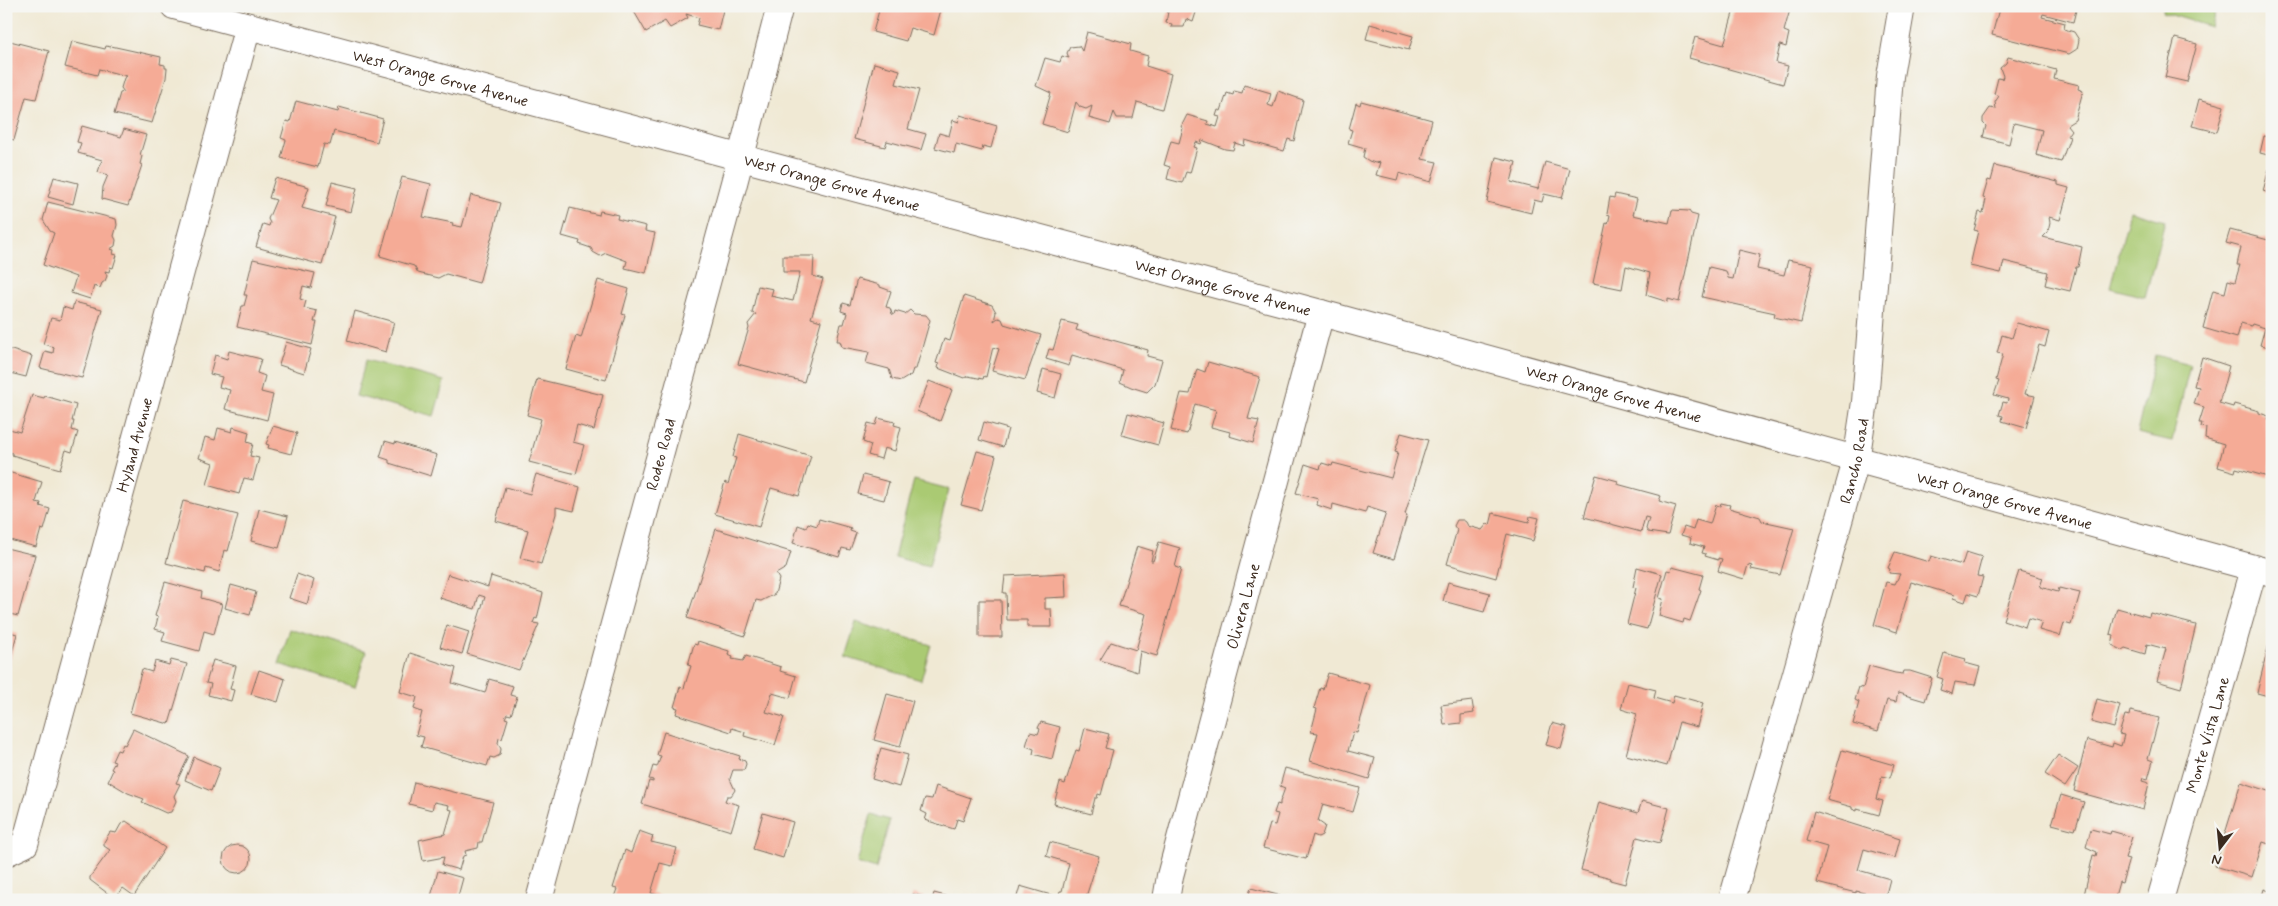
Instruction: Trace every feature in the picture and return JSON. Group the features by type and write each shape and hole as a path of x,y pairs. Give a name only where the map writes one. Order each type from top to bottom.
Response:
{"street":[{"name":"West Orange Grove Avenue","path":"174,6 1321,313 2263,571"},
{"name":"Rodeo Road","path":"539,900 741,158 780,6"},
{"name":"Rancho Road","path":"1732,900 1856,461 1865,402 1890,76 1902,6"},
{"name":"Hyland Avenue","path":"6,853 25,844 248,26"},
{"name":"Olivera Lane","path":"1166,900 1170,876 1321,313"},
{"name":"Monte Vista Lane","path":"2160,900 2263,571"}],"green space":[{"path":"2164,6 2211,6 2216,8 2211,27 2162,12"},
{"path":"2130,211 2165,221 2145,297 2110,288"},
{"path":"2155,355 2190,364 2172,441 2137,433"},
{"path":"366,360 444,381 434,416 356,396"},
{"path":"914,480 949,489 929,566 894,557"},
{"path":"856,622 931,645 921,680 845,657"},
{"path":"290,629 366,652 355,687 279,664"},
{"path":"871,815 890,820 876,869 857,863"}],"building":[{"path":"634,6 724,6 718,30 697,25 699,18 686,14 688,18 670,28 665,21 646,32 632,8"},
{"path":"893,6 942,6 934,35 910,28 906,41 873,32 880,7 893,10"},
{"path":"1169,6 1198,6 1193,22 1186,19 1184,27 1171,27 1172,24 1166,23"},
{"path":"1735,6 1791,6 1784,31 1789,33 1786,47 1780,45 1776,63 1788,66 1783,84 1689,58 1695,37 1724,45"},
{"path":"2004,6 2077,6 2073,22 2043,14 2042,17 2065,23 2064,29 2074,32 2079,40 2077,49 2069,54 1992,35 1999,9 2003,10"},
{"path":"1370,24 1413,36 1409,50 1366,39"},
{"path":"1087,32 1131,44 1130,51 1148,56 1146,66 1171,74 1162,109 1137,102 1133,118 1117,118 1114,112 1110,124 1089,118 1092,106 1086,109 1080,107 1076,102 1068,132 1042,124 1051,93 1036,86 1045,58 1060,62 1062,56 1069,58 1067,53 1070,47 1079,46 1082,51"},
{"path":"2175,38 2197,44 2187,82 2165,77"},
{"path":"6,40 49,51 36,99 26,97 14,140 6,138"},
{"path":"72,41 105,49 106,46 111,46 161,57 160,64 165,65 165,68 167,68 166,78 152,123 114,114 120,93 124,92 121,88 124,78 127,76 99,69 97,75 65,67"},
{"path":"2008,57 2056,70 2054,79 2079,85 2078,89 2083,91 2075,120 2067,125 2071,130 2067,136 2070,137 2061,162 2036,155 2042,130 2014,123 2009,144 1983,137 1986,126 1983,123 1983,118 1990,108 1996,109 1995,102 1999,96 1994,94 1998,78 2002,79 2003,76 2000,68 2006,63"},
{"path":"874,63 900,70 896,84 919,90 908,129 926,134 921,150 887,141 885,147 854,139"},
{"path":"1244,85 1271,93 1268,105 1273,107 1278,91 1303,100 1294,141 1288,139 1284,151 1245,140 1244,146 1235,143 1233,150 1225,149 1202,140 1201,144 1196,142 1194,147 1197,148 1190,173 1186,172 1182,183 1167,179 1170,167 1164,165 1171,141 1179,143 1183,128 1181,127 1187,115 1208,121 1207,124 1217,127 1220,117 1216,116 1218,110 1221,111 1227,93 1233,95 1234,91 1242,93"},
{"path":"2199,99 2224,106 2217,132 2192,126"},
{"path":"296,101 338,112 339,107 383,119 377,142 334,131 330,145 324,144 318,167 281,158 286,140 281,138 286,121 290,122"},
{"path":"1361,101 1432,120 1422,159 1437,162 1431,182 1399,173 1397,180 1376,175 1380,162 1369,161 1363,157 1365,148 1348,143 1352,130 1349,129 1356,103 1360,105"},
{"path":"960,115 997,126 991,148 983,146 982,151 956,144 954,153 935,148 939,133 949,136 953,120 959,122"},
{"path":"82,126 121,137 124,129 146,135 140,155 142,156 140,164 142,165 128,206 102,199 103,187 108,175 98,172 102,160 78,153 81,143 77,142"},
{"path":"2264,136 2272,138 2272,156 2260,153"},
{"path":"1496,157 1516,162 1511,182 1538,189 1545,162 1570,169 1562,198 1544,194 1542,202 1534,200 1531,213 1487,202"},
{"path":"1995,166 2058,182 2058,185 2069,188 2060,220 2049,217 2048,232 2043,237 2082,247 2070,291 2045,285 2048,272 2004,261 2001,273 1970,266 1978,231 1974,230 1979,212 1983,213 1986,199 1983,198 1984,194 1988,180 1991,181"},
{"path":"2272,168 2272,194 2263,191 2269,169"},
{"path":"54,177 78,183 73,204 48,197"},
{"path":"402,177 431,184 423,217 453,223 452,225 462,227 471,195 501,203 479,283 446,274 438,278 418,273 414,266 380,256"},
{"path":"275,178 309,187 302,208 335,217 322,265 256,247 263,224 269,226 270,223 268,219 276,200 269,198"},
{"path":"332,182 357,188 351,212 326,206"},
{"path":"1615,194 1637,199 1633,215 1669,223 1672,210 1689,211 1691,214 1698,216 1679,302 1668,299 1668,302 1646,295 1650,273 1626,266 1622,289 1593,283 1606,223 1608,224 1610,215 1607,214 1610,197 1614,198"},
{"path":"48,202 116,219 115,246 110,249 114,250 113,254 117,255 113,268 110,267 109,272 105,271 107,276 105,281 100,288 94,286 90,299 71,293 76,277 43,265 54,233 50,231 43,220"},
{"path":"570,208 599,215 600,211 618,215 617,219 646,226 645,231 655,233 646,273 625,268 627,261 606,253 600,256 593,252 591,248 579,244 580,241 562,236"},
{"path":"2230,230 2272,241 2272,348 2260,345 2265,328 2252,324 2251,326 2241,323 2237,338 2203,328 2213,290 2225,293 2228,280 2235,282 2240,265 2237,265 2241,247 2226,243"},
{"path":"1739,250 1760,255 1757,269 1784,275 1788,260 1813,265 1801,323 1774,317 1775,313 1702,297 1709,267 1726,271 1728,278 1733,279"},
{"path":"783,256 814,256 813,276 823,279 811,318 821,321 804,382 738,364 749,328 748,324 756,314 752,313 758,286 773,289 771,296 793,301 800,272 783,272"},
{"path":"253,259 315,273 311,288 303,286 300,299 306,301 304,308 317,311 314,322 317,322 312,345 237,327 247,295 244,295"},
{"path":"857,279 880,285 880,287 891,291 886,307 890,308 892,314 894,315 895,311 905,314 910,310 914,314 926,315 930,320 916,369 913,369 911,375 901,381 892,379 889,369 866,363 869,352 842,347 840,341 837,341 841,324 844,324 847,313 841,311 843,303 850,305"},
{"path":"598,280 629,289 622,314 625,315 606,380 566,369 576,336 581,338"},
{"path":"964,296 992,305 996,312 994,321 998,318 1002,319 1004,324 1041,335 1025,380 992,371 999,349 993,347 986,377 984,376 983,379 968,376 964,378 938,368 939,364 936,363 944,339 950,341"},
{"path":"74,302 102,309 82,378 40,368 45,351 53,353 54,347 43,344 51,318 60,320 63,307 72,310"},
{"path":"355,311 394,322 386,352 347,341"},
{"path":"1062,321 1078,325 1076,330 1148,350 1147,356 1162,360 1155,384 1147,392 1131,387 1120,382 1123,370 1072,355 1069,366 1046,359 1049,349 1053,350"},
{"path":"2017,323 2049,332 2045,347 2039,345 2025,394 2035,396 2026,428 2002,421 2003,416 1999,415 2003,402 2007,403 2008,399 1994,395 1999,381 1996,380 2003,354 1997,353 2002,335 2012,338"},
{"path":"286,342 311,349 304,373 279,365"},
{"path":"8,349 32,356 26,377 6,372"},
{"path":"229,351 261,359 257,373 265,376 261,392 273,395 267,420 225,409 230,390 219,387 222,377 210,374 215,355 227,359"},
{"path":"2202,357 2229,366 2219,403 2233,407 2234,404 2259,411 2259,413 2269,416 2268,419 2272,420 2272,461 2268,477 2236,468 2235,472 2218,467 2224,444 2205,438 2206,428 2201,427 2202,423 2199,423 2204,407 2194,404 2199,387 2194,386"},
{"path":"1208,362 1260,377 1248,419 1259,421 1253,443 1229,436 1230,432 1211,427 1216,410 1195,404 1187,434 1171,430 1181,393 1190,394 1197,369 1205,372"},
{"path":"1043,369 1061,374 1055,398 1037,393"},
{"path":"537,379 603,395 594,430 577,425 573,442 584,445 576,474 529,462 541,419 527,415"},
{"path":"929,381 952,390 940,421 917,411"},
{"path":"32,395 44,398 45,396 76,405 72,430 78,432 72,452 66,450 60,469 12,455 12,453 6,451 6,428 20,432"},
{"path":"1128,413 1164,423 1158,445 1122,435"},
{"path":"878,418 895,422 894,425 901,427 895,451 884,448 881,459 868,455 871,445 863,442 868,423 876,425"},
{"path":"984,422 1008,429 1003,447 979,440"},
{"path":"273,426 297,433 291,454 268,448 269,445 266,444"},
{"path":"233,427 249,432 247,442 253,444 250,456 259,458 253,480 244,478 239,494 207,485 213,463 199,458 205,437 215,440 218,428 232,432"},
{"path":"1401,433 1428,440 1405,514 1407,515 1394,559 1373,553 1386,513 1367,507 1365,513 1333,504 1332,510 1317,505 1318,499 1296,493 1305,464 1320,469 1322,463 1332,466 1333,463 1391,478 1398,453 1395,452"},
{"path":"739,434 811,456 799,496 771,488 759,527 715,514 725,482 728,484 736,458 733,457"},
{"path":"385,441 395,444 395,442 437,455 431,476 389,463 389,460 380,457"},
{"path":"977,451 996,456 981,510 961,505"},
{"path":"8,472 42,482 36,502 41,503 40,506 50,509 44,530 41,529 36,547 6,539"},
{"path":"536,474 580,487 574,511 556,507 556,514 541,564 520,558 528,530 496,521 505,487 530,494"},
{"path":"863,475 889,482 884,500 858,494"},
{"path":"1596,475 1618,481 1617,484 1661,496 1659,501 1676,506 1668,535 1648,532 1646,529 1649,518 1645,517 1641,532 1584,517"},
{"path":"183,501 238,515 228,551 224,550 219,572 206,568 205,573 166,563"},
{"path":"1721,503 1730,505 1729,508 1760,517 1762,521 1794,528 1780,575 1751,569 1752,566 1748,565 1744,579 1718,571 1722,559 1718,558 1718,560 1705,556 1706,554 1702,553 1704,547 1690,543 1691,538 1681,535 1684,527 1693,530 1696,520 1710,524 1716,505 1720,506"},
{"path":"259,509 288,516 279,548 251,541"},
{"path":"1493,513 1529,522 1530,516 1539,518 1533,541 1507,534 1496,578 1447,564 1457,530 1454,526 1457,520 1463,520 1468,526 1482,530 1487,524 1490,525"},
{"path":"819,519 851,528 850,531 856,533 850,550 842,548 839,557 793,543 798,525 806,528 808,523 817,526"},
{"path":"716,529 791,552 786,568 776,574 779,579 775,594 761,601 756,600 745,636 687,618"},
{"path":"1159,542 1180,548 1175,567 1181,569 1157,656 1140,651 1137,672 1100,660 1111,642 1136,650 1146,614 1119,606 1137,546 1153,551 1151,561 1153,561"},
{"path":"6,548 35,555 18,616 6,613"},
{"path":"1895,552 1929,562 1931,556 1962,565 1966,552 1982,557 1977,576 1983,577 1978,596 1968,593 1965,602 1953,598 1954,595 1911,582 1897,632 1874,625 1886,582 1895,584 1900,574 1889,573 1890,569 1888,568"},
{"path":"1637,567 1662,574 1647,629 1627,624 1636,588 1633,587"},
{"path":"1672,567 1703,575 1699,589 1701,590 1690,621 1684,619 1683,623 1659,616 1663,599 1659,598 1667,570 1671,571"},
{"path":"2019,571 2043,578 2040,587 2058,592 2059,588 2080,593 2071,625 2064,623 2060,636 2039,630 2042,622 2028,618 2025,627 2003,620"},
{"path":"1065,573 1066,597 1045,598 1045,609 1051,609 1052,627 1027,627 1027,620 1007,620 1006,593 1003,593 1005,576"},
{"path":"297,574 314,580 307,604 289,598"},
{"path":"448,574 488,587 491,576 543,593 537,619 535,618 533,623 539,624 519,670 467,654 485,597 479,595 475,609 440,598"},
{"path":"165,582 202,592 201,598 222,604 214,634 204,631 199,651 162,641 165,632 155,629 158,617 155,616"},
{"path":"1448,582 1490,593 1484,612 1443,601"},
{"path":"231,585 256,592 250,615 225,608"},
{"path":"979,600 1001,600 1002,637 979,637"},
{"path":"2117,608 2149,617 2150,613 2196,625 2181,688 2157,681 2166,649 2147,644 2145,654 2125,648 2122,650 2112,645 2114,635 2110,634"},
{"path":"447,625 469,632 462,654 440,647"},
{"path":"6,631 17,634 8,667 6,667"},
{"path":"2270,639 2272,640 2272,697 2257,693"},
{"path":"698,641 729,651 728,655 733,657 732,659 743,661 746,656 781,667 780,671 796,676 790,698 772,693 766,712 784,717 775,745 744,736 745,732 732,728 731,732 676,714 678,708 674,707 680,687 684,688 691,666 688,665 694,644 697,645"},
{"path":"410,653 456,668 452,683 485,693 489,679 513,686 510,695 517,697 511,715 507,714 505,718 508,719 502,739 499,738 500,755 494,758 490,757 487,766 421,747 424,737 416,735 422,712 414,709 417,697 400,692"},
{"path":"1944,653 1966,659 1965,663 1980,667 1975,685 1955,682 1952,694 1940,690 1943,679 1937,677"},
{"path":"171,660 187,664 169,724 130,713 142,669 152,672 155,661 169,665"},
{"path":"213,660 236,666 230,689 234,690 231,701 208,695 211,684 206,683"},
{"path":"1869,666 1903,674 1904,671 1910,671 1932,678 1925,701 1898,693 1896,702 1887,700 1878,731 1853,724 1859,702 1855,700 1859,687 1863,688"},
{"path":"259,670 285,679 278,702 251,694"},
{"path":"1328,673 1370,685 1357,733 1353,732 1348,751 1375,758 1369,779 1310,761 1318,733 1311,732 1317,709 1314,708 1320,688 1323,689"},
{"path":"1628,683 1656,690 1654,698 1672,703 1674,695 1703,703 1697,727 1679,722 1667,766 1626,755 1637,714 1621,709"},
{"path":"887,694 913,701 900,747 874,740"},
{"path":"2097,699 2120,705 2114,728 2091,722"},
{"path":"1472,701 1474,713 1461,715 1461,723 1444,725 1441,705"},
{"path":"2131,711 2159,718 2148,759 2153,761 2148,779 2143,778 2142,781 2149,783 2143,810 2074,791 2087,740 2112,747 2113,743 2121,746 2124,735 2119,734 2125,715 2130,716"},
{"path":"1041,722 1060,727 1052,759 1033,754 1034,749 1026,746 1030,732 1038,734"},
{"path":"1552,723 1567,727 1561,749 1546,745"},
{"path":"1085,728 1109,734 1105,748 1113,750 1101,795 1098,794 1097,798 1095,798 1091,814 1054,804 1060,782 1065,784 1076,750 1079,751"},
{"path":"133,729 189,756 176,783 180,784 174,796 176,801 171,812 166,813 142,802 144,799 128,793 108,781 115,762 112,761 117,750 120,751 123,744 125,745"},
{"path":"664,732 740,756 739,759 745,761 744,770 733,770 730,779 735,790 731,796 727,796 725,801 739,805 731,831 642,804 649,781 653,782 653,780 649,779 653,766 657,767 661,756 657,755"},
{"path":"881,748 908,755 899,787 872,779"},
{"path":"1842,750 1894,765 1890,778 1882,776 1876,799 1883,801 1879,815 1857,809 1857,811 1852,809 1852,807 1827,800"},
{"path":"2058,755 2078,768 2065,787 2045,774"},
{"path":"194,757 220,768 211,791 185,780"},
{"path":"1285,768 1360,788 1353,812 1323,804 1318,821 1325,826 1322,835 1318,837 1313,835 1306,859 1263,848 1270,824 1275,825 1278,814 1274,813 1277,804 1280,805 1285,788 1280,786"},
{"path":"414,782 493,802 482,842 479,842 478,848 465,851 466,855 463,856 459,870 442,865 444,857 423,861 419,840 445,834 452,810 448,809 449,805 434,802 432,810 409,804"},
{"path":"2241,782 2272,792 2270,804 2272,804 2272,845 2263,842 2252,877 2215,866"},
{"path":"936,786 971,798 963,821 957,819 954,829 925,820 927,814 921,811 925,798 932,799"},
{"path":"2061,795 2084,802 2075,830 2052,824"},
{"path":"1642,801 1669,808 1660,843 1637,837 1625,884 1581,870 1599,802 1638,813"},
{"path":"1814,812 1900,839 1895,858 1864,849 1858,870 1890,879 1885,898 1817,883 1827,847 1806,841"},
{"path":"763,813 793,822 783,858 753,849"},
{"path":"126,821 165,848 134,896 123,888 115,899 90,880 90,877 110,850 104,846 104,842 110,832 116,833 121,824"},
{"path":"2091,829 2110,834 2111,831 2132,837 2125,858 2129,859 2122,883 2119,882 2114,900 2102,900 2084,895 2093,855 2096,856 2097,852 2086,847"},
{"path":"639,831 653,836 651,842 677,848 672,866 660,863 651,893 663,897 663,900 622,900 614,897 617,889 613,888 625,850 631,853"},
{"path":"1050,842 1099,856 1085,900 1016,900 1020,886 1058,897 1060,891 1062,891 1069,863 1046,856"},
{"path":"237,845 247,849 251,859 247,869 237,873 227,869 223,859 227,849"},
{"path":"438,871 463,878 457,900 430,900"},
{"path":"1251,888 1293,899 1293,900 1247,900"},
{"path":"2264,889 2272,892 2272,900 2261,900"},
{"path":"934,893 957,899 957,900 932,900"},
{"path":"913,894 931,899 931,900 911,900"}]}
